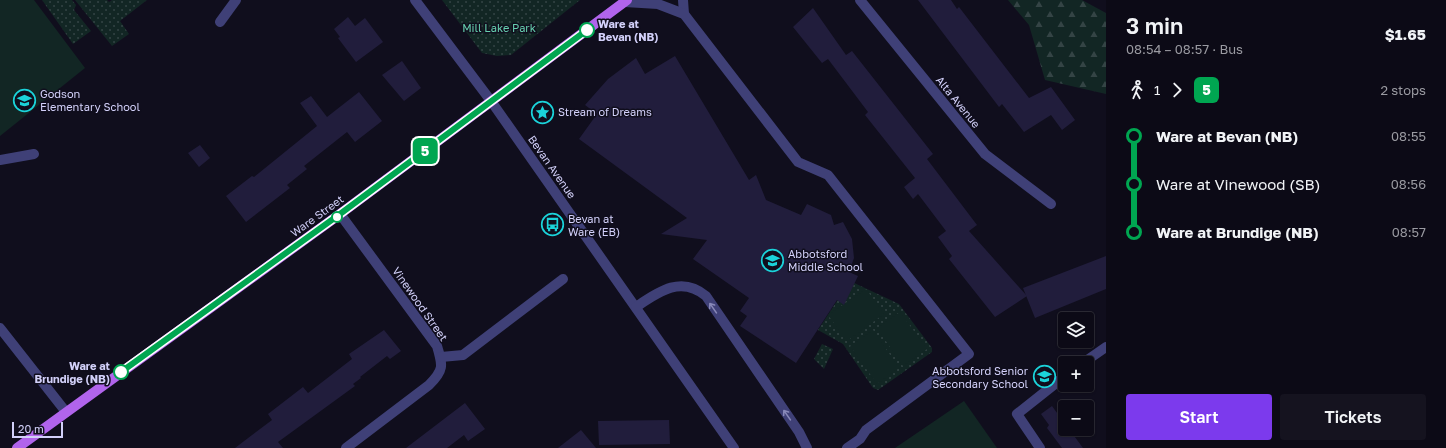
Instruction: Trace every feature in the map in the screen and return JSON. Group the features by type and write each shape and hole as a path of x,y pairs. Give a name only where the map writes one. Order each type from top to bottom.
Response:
{"main road":[{"name":"Ware Street","path":"17,448 340,214 626,1"}],"street":[{"path":"220,22 236,0"},
{"name":"Bevan Avenue","path":"415,0 491,101 734,448"},
{"path":"683,0 684,14"},
{"name":"Alta Avenue","path":"860,0 985,154 1051,204"},
{"path":"626,1 658,4 684,14 798,162 828,175 969,354 866,430 860,439 847,448"},
{"path":"0,160 34,154"},
{"name":"Vinewood Street","path":"340,214 437,346 442,366 439,374 429,385 346,448"},
{"path":"441,358 463,355 563,279"},
{"path":"636,307 658,292 685,285 697,289 706,296 800,432 807,448"},
{"path":"0,328 66,412"},
{"path":"1093,356 1106,347"},
{"path":"1040,448 1017,414 1058,382"}],"green space":[{"path":"0,0 34,0 85,68 0,136"},
{"path":"42,0 72,0 76,5 74,10 91,31 73,44"},
{"path":"75,0 107,0 109,2 112,0 147,0 120,21 129,34 112,46"},
{"name":"Mill Lake Park","path":"442,0 580,0 511,55 497,56 482,53"},
{"path":"1008,0 1082,0 1106,13 1106,94 1045,80 1029,25"},
{"path":"850,281 899,304 932,348 932,352 878,390 873,388 843,344 818,330"},
{"path":"866,289 884,314 847,341 828,315"},
{"path":"900,312 927,349 903,366 877,328"},
{"path":"873,330 899,368 877,384 850,346"},
{"path":"822,344 833,349 824,369 814,359"},
{"path":"964,401 997,448 895,448"}],"building":[{"path":"918,0 951,0 957,9 959,7 1029,98 1051,87 1075,120 1062,130 1051,115 1024,132 1002,104 999,107"},
{"path":"813,8 846,55 852,51 933,154 927,159 977,225 969,231 1027,296 995,317 949,259 952,256 938,237 946,231 918,194 913,199 904,187 915,178 865,115 868,112 828,59 822,63 793,27"},
{"path":"348,17 355,26 365,18 383,42 356,62 338,38 340,37 334,29"},
{"path":"675,56 749,180 756,175 766,200 801,215 807,204 831,215 834,225 843,222 852,239 854,258 849,272 858,276 844,305 837,300 796,363 740,326 747,316 740,311 749,298 693,259 707,240 661,234 687,218 579,139 597,114 585,105 608,79 636,58 645,74"},
{"path":"402,61 421,88 404,101 382,75"},
{"path":"359,92 382,121 355,142 347,132 304,166 307,169 287,185 290,188 246,222 226,196 252,176 254,177 317,126 300,103 311,96 327,117"},
{"path":"200,145 210,158 199,167 188,153"},
{"path":"1106,256 1106,289 1035,318 1023,288"},
{"path":"384,330 401,351 390,359 387,356 360,377 361,378 353,384 355,386 278,442 283,448 235,448 272,420 268,414 303,387 308,393 352,359 349,354"},
{"path":"465,403 485,429 468,441 464,435 447,448 406,448"},
{"path":"1052,406 1058,414 1058,436 1074,436 1083,448 1062,448 1047,428 1049,425 1041,414"},
{"path":"669,420 670,444 599,445 598,421"},
{"path":"581,430 596,448 558,448"}],"bus line":[{"name":"5","path":"121,372 340,214 587,30"}],"place":[{"name":"Ware at Bevan (NB)","path":"587,30"},
{"name":"Godson Elementary School","path":"25,100"},
{"name":"Stream of Dreams","path":"542,112"},
{"name":"Bevan at Ware (EB)","path":"553,225"},
{"name":"Abbotsford Middle School","path":"772,260"},
{"name":"Ware at Brundige (NB)","path":"121,372"},
{"name":"Abbotsford Senior Secondary School","path":"1044,377"}]}
